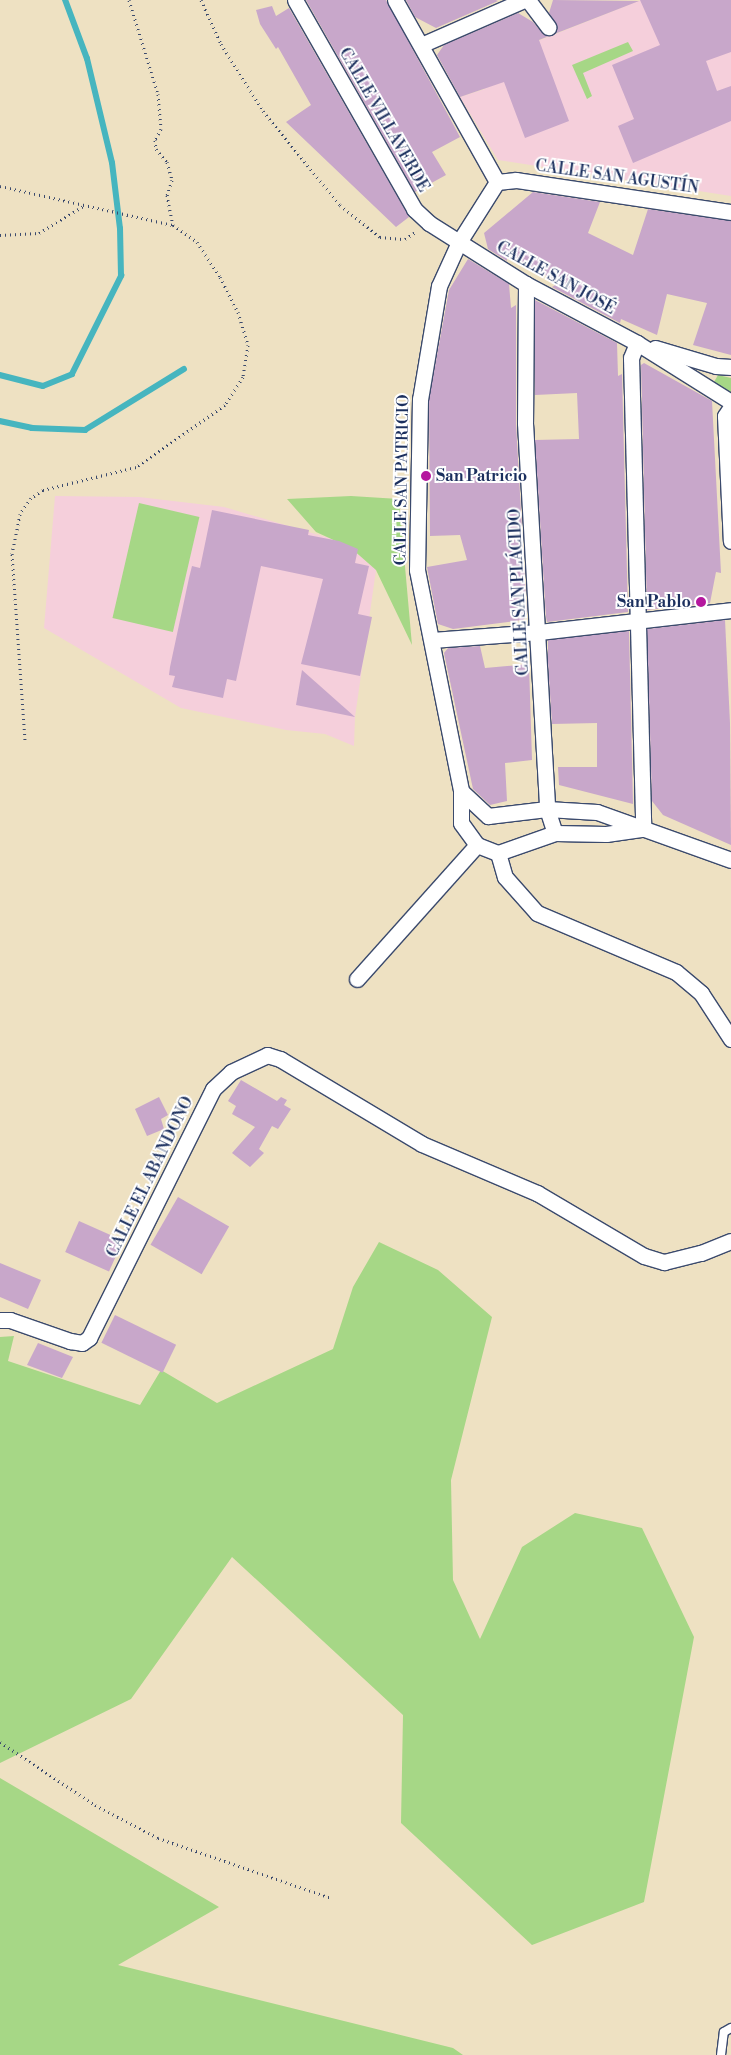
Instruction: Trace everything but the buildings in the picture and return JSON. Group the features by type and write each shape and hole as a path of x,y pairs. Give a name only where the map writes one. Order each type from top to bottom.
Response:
{"street":[{"name":"CALLE VILLAVERDE","path":"295,0 414,208 429,224 459,242"},
{"path":"395,0 497,182"},
{"path":"421,44 524,0"},
{"path":"528,0 548,27"},
{"name":"CALLE SAN AGUSTÍN","path":"497,182 516,180 731,212"},
{"name":"CALLE SAN PATRICIO","path":"474,840 461,823 461,791 417,570 420,399 439,286 459,242 497,182"},
{"name":"CALLE SAN JOSÉ","path":"459,242 526,284 637,343 731,402"},
{"name":"CALLE SAN PLÁCIDO","path":"526,284 526,423 539,632 547,809 555,833"},
{"path":"637,343 631,358 643,829"},
{"name":"CALLE SAN JOSÉ","path":"637,343 716,366 731,367"},
{"path":"731,407 725,416 731,541"},
{"path":"432,640 539,632 731,610"},
{"path":"461,791 488,816"},
{"path":"357,979 474,840 477,823 488,816 547,809 598,812 731,860"},
{"path":"498,853 555,833 606,834 643,829"},
{"path":"474,840 498,853 505,877 537,913 676,972 701,993 731,1039"},
{"name":"CALLE EL ABANDONO","path":"0,1320 10,1320 70,1341 82,1343 89,1338 213,1090 231,1072 267,1055 280,1059 414,1140 537,1193 644,1256 664,1262 731,1241"}],"lane":[{"path":"721,2055 724,2032 731,2028"}],"path":[{"path":"129,0 158,94 161,129 155,140 156,149 167,162 172,180 167,195 173,226"},
{"path":"201,0 221,44 262,111 340,205 380,237 405,239 429,224"},
{"path":"0,186 173,226 197,242 220,277 238,312 248,345 243,377 225,405 136,466 43,490 32,498 20,514 12,554 25,742"},
{"path":"0,234 40,233 85,205"},
{"path":"0,1742 95,1805 158,1838 330,1898"}],"shaded area":[{"path":"641,0 731,0 731,196 498,160 460,97 485,89 475,66"},
{"path":"55,496 139,497 224,507 339,541 351,548 376,570 355,717 354,746 325,734 286,730 181,708 44,628"}],"green space":[{"path":"628,42 633,51 583,73 592,96 587,99 572,65"},
{"path":"718,375 731,378 731,393 714,382"},
{"path":"351,496 399,499 412,645 376,570 351,548 316,532 287,499"},
{"path":"139,503 199,517 173,632 112,618"},
{"path":"379,1242 438,1270 492,1317 451,1480 453,1580 480,1639 522,1547 575,1513 642,1528 694,1637 644,1902 532,1945 401,1823 403,1715 232,1557 131,1699 0,1763 0,1337 14,1336 8,1361 140,1405 161,1370 217,1403 333,1349 353,1287"},
{"path":"0,1778 219,1907 118,1965 453,2048 463,2055 0,2055"}],"waterway":[{"path":"0,375 43,386 72,374 121,276 120,229 112,163 87,59 65,0"},
{"path":"0,421 32,428 85,430 184,369"}],"place":[{"name":"San Patricio","path":"426,476"},
{"name":"San Pablo","path":"701,602"}]}
